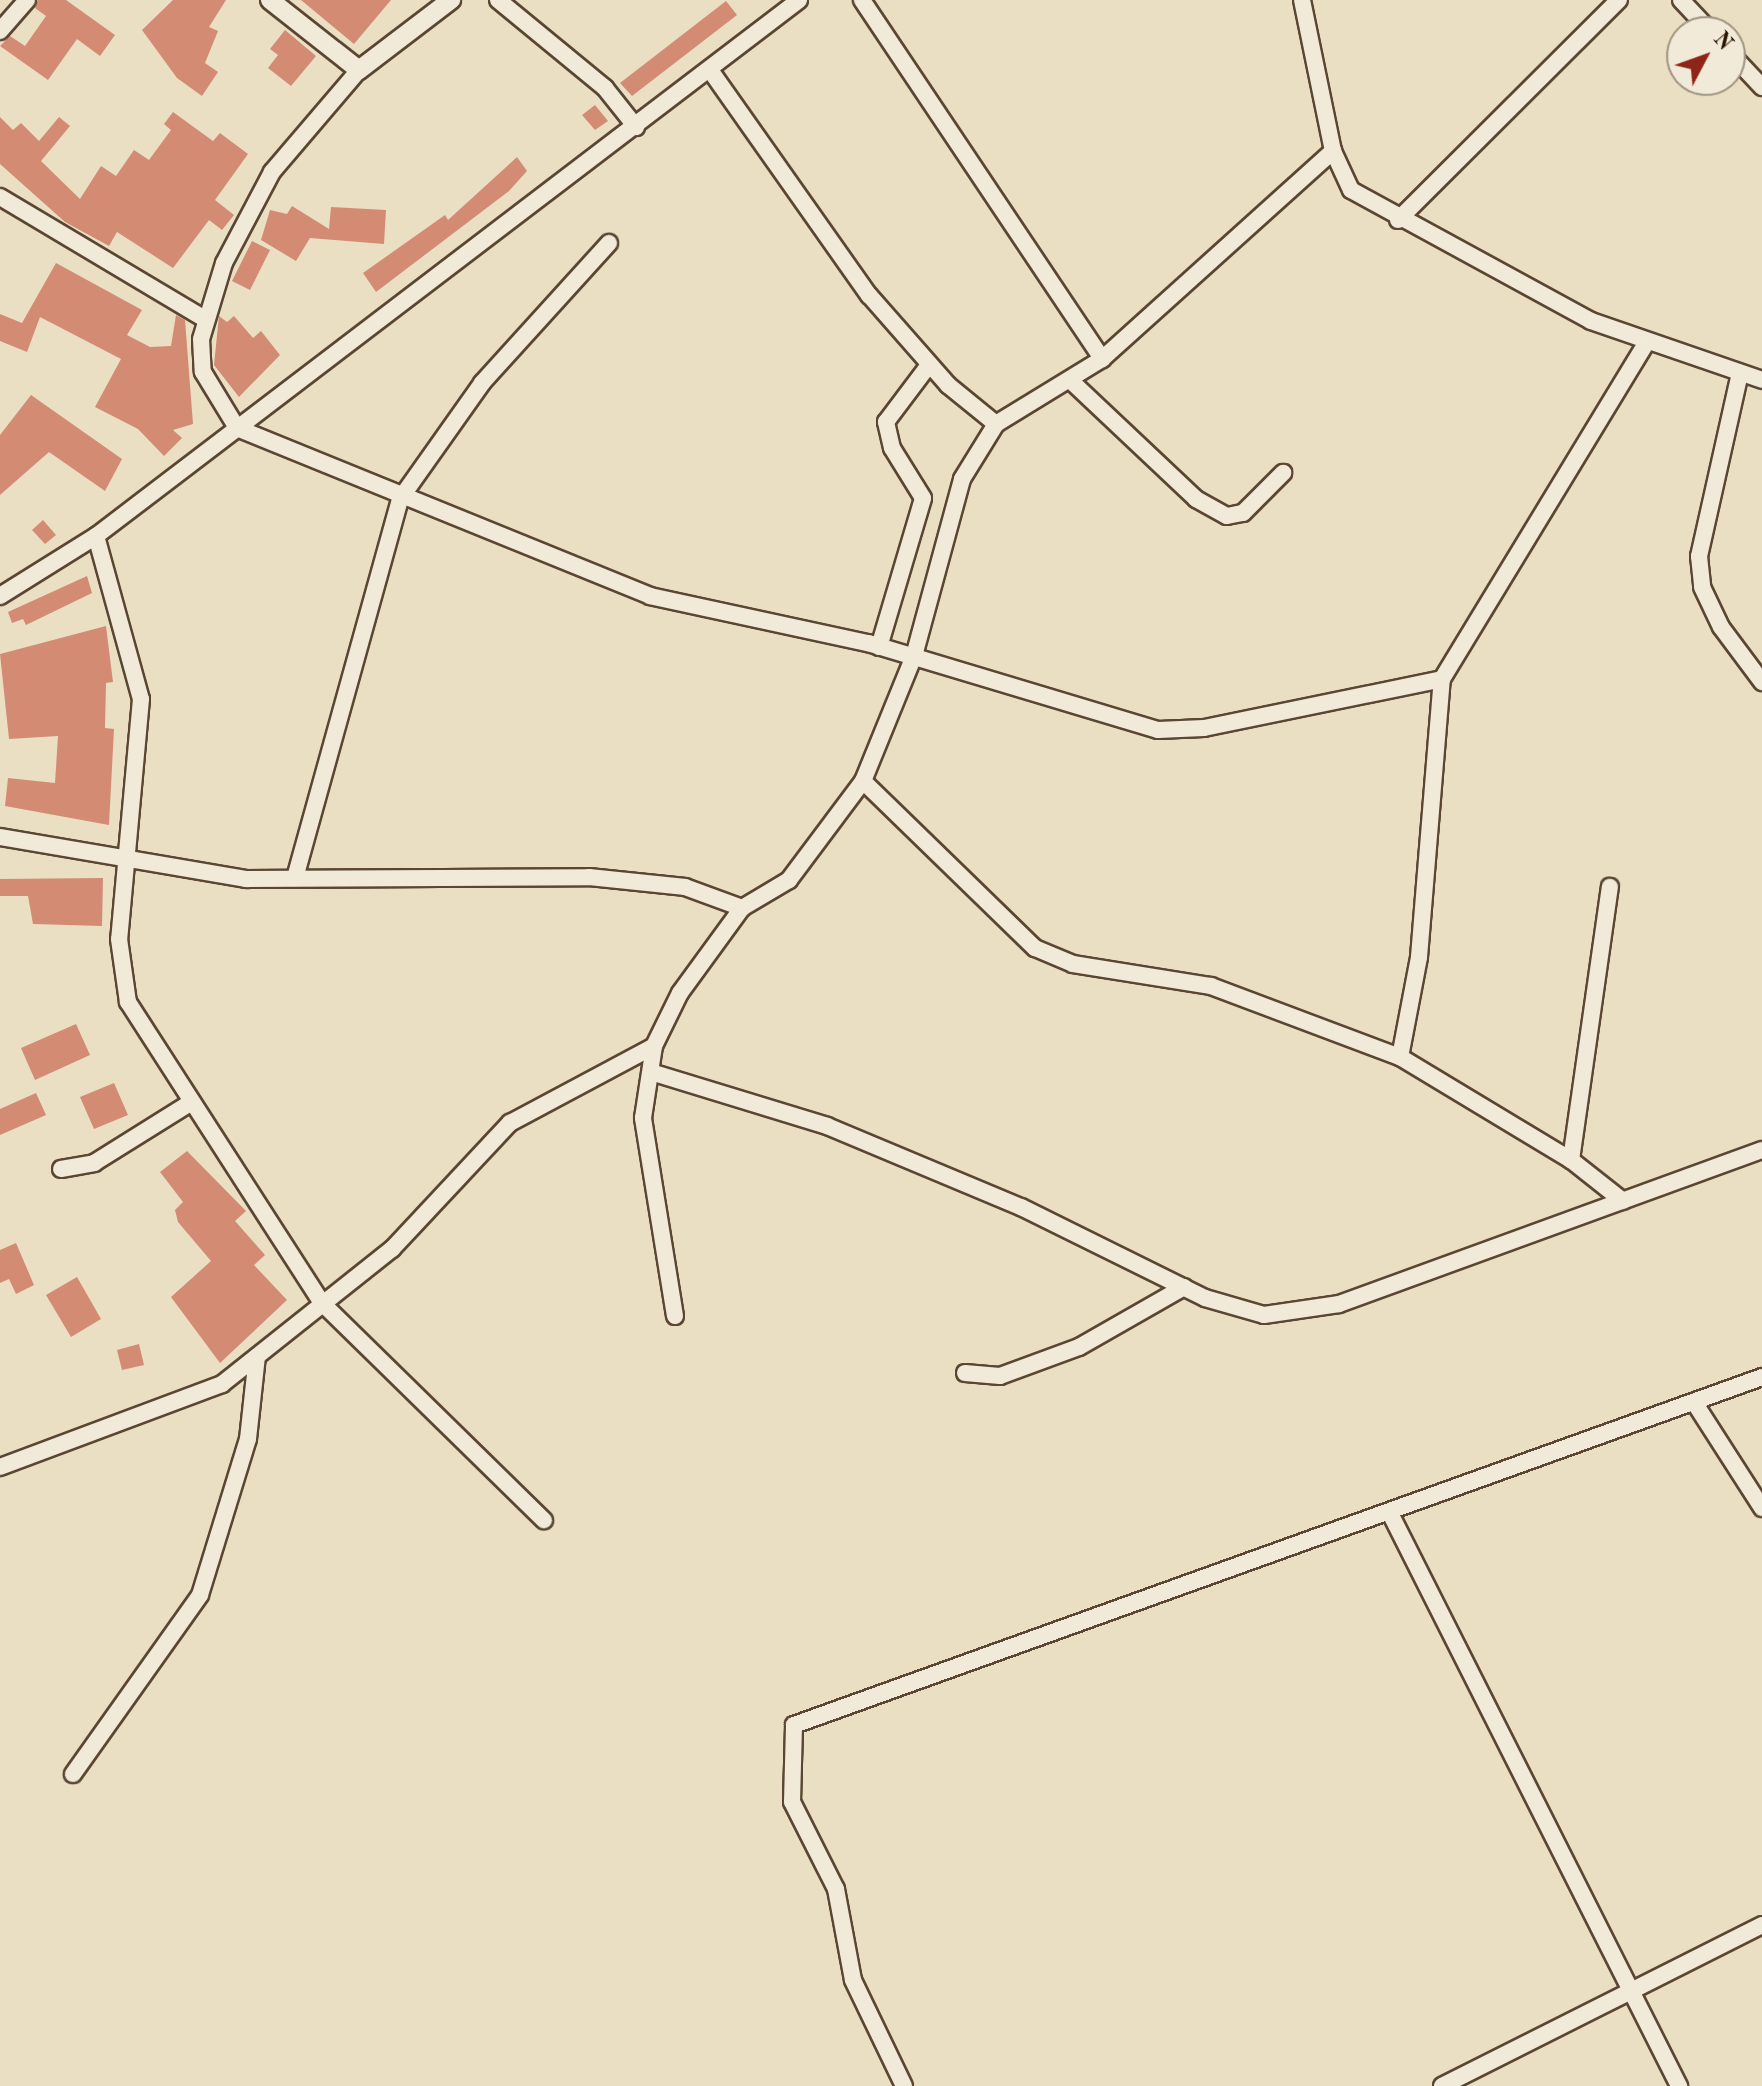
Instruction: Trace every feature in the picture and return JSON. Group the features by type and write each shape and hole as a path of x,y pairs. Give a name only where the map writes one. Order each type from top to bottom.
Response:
{"street":[{"path":"0,31 27,0"},
{"path":"270,0 359,70"},
{"path":"451,0 359,70 272,172 224,263 206,320 203,372 237,428 400,499 650,596 914,656 1158,730 1232,723 1442,679"},
{"path":"498,0 605,88 636,127"},
{"path":"3,590 96,536 799,0"},
{"path":"862,0 1102,359"},
{"path":"1302,0 1333,151 1351,190 1398,220 1646,344 1762,380"},
{"path":"1398,220 1619,0"},
{"path":"1681,0 1696,16"},
{"path":"710,70 869,295 929,365 996,424"},
{"path":"1746,70 1762,87"},
{"path":"675,1316 643,1118 654,1073 654,1046 680,993 742,908 789,880 863,781 914,656 954,499 996,424 1071,381 1102,359 1333,151"},
{"path":"0,197 206,320"},
{"path":"295,878 400,499 482,383 609,243"},
{"path":"1400,1057 1419,957 1442,679 1646,344"},
{"path":"879,647 923,498 892,448 886,422 929,365"},
{"path":"1740,373 1699,556 1702,587 1721,627 1762,682"},
{"path":"1071,381 1196,499 1227,516 1243,513 1283,473"},
{"path":"96,536 141,699 123,860 119,939 128,1002 190,1103 321,1302 544,1520"},
{"path":"863,781 1035,948 1073,964 1211,986 1400,1057 1571,1160 1623,1201"},
{"path":"0,837 246,879 589,877 685,887 742,908"},
{"path":"1571,1160 1610,887"},
{"path":"0,1467 133,1413 205,1394 392,1249 510,1123 654,1046"},
{"path":"654,1073 827,1126 1021,1207 1184,1287 1239,1310 1293,1315 1762,1150"},
{"path":"61,1169 94,1163 190,1103"},
{"path":"965,1373 1000,1376 1079,1347 1184,1287"},
{"path":"73,1774 200,1595 248,1439 257,1356"},
{"path":"904,2086 853,1980 832,1881 792,1802 794,1725 1391,1515 1762,1377"},
{"path":"1694,1402 1762,1508"},
{"path":"1391,1515 1679,2086"},
{"path":"1442,2086 1762,1925"}],"building":[{"path":"38,0 66,0 115,35 100,56 77,39 48,80 0,46 10,36 25,46 46,16 35,8"},
{"path":"173,0 226,0 209,27 218,31 205,63 218,72 202,96 177,78 142,30"},
{"path":"301,0 391,0 354,44"},
{"path":"726,1 737,15 632,96 620,83"},
{"path":"285,30 316,56 291,86 268,68 278,55 270,49"},
{"path":"595,105 608,121 595,130 582,115"},
{"path":"173,112 213,141 220,133 248,154 215,200 234,215 222,230 209,220 173,268 117,232 109,246 65,222 0,164 0,117 13,130 21,123 39,141 59,117 70,126 41,161 80,199 101,166 116,176 134,150 149,160 171,130 164,124"},
{"path":"517,157 527,171 509,191 376,292 363,273 445,215 448,220"},
{"path":"292,206 329,229 331,207 386,210 384,244 310,238 296,261 261,240 270,210 287,214"},
{"path":"252,241 270,250 250,290 232,281"},
{"path":"56,263 142,310 127,335 150,347 171,346 176,315 185,320 193,424 173,430 182,438 164,456 138,429 95,407 121,359 40,317 27,352 0,341 0,314 22,323"},
{"path":"219,316 227,322 234,316 253,338 261,331 280,355 239,397 214,365"},
{"path":"31,395 122,459 105,491 49,452 0,495 0,435"},
{"path":"43,520 56,535 45,544 32,530"},
{"path":"87,576 92,593 26,625 23,619 12,623 8,612"},
{"path":"106,626 113,682 106,683 105,728 114,729 109,825 5,806 8,778 55,783 58,736 9,739 0,654"},
{"path":"103,878 102,926 33,924 28,896 0,896 0,879"},
{"path":"76,1024 90,1055 35,1080 21,1048"},
{"path":"114,1083 128,1115 94,1129 80,1097"},
{"path":"36,1093 46,1115 0,1135 0,1109"},
{"path":"187,1151 246,1211 235,1221 265,1255 254,1265 287,1300 220,1363 171,1297 211,1261 178,1222 175,1210 183,1202 160,1172"},
{"path":"16,1243 34,1285 16,1294 9,1279 0,1283 0,1250"},
{"path":"77,1277 101,1319 71,1337 46,1295"},
{"path":"139,1344 144,1365 122,1370 117,1350"}]}
